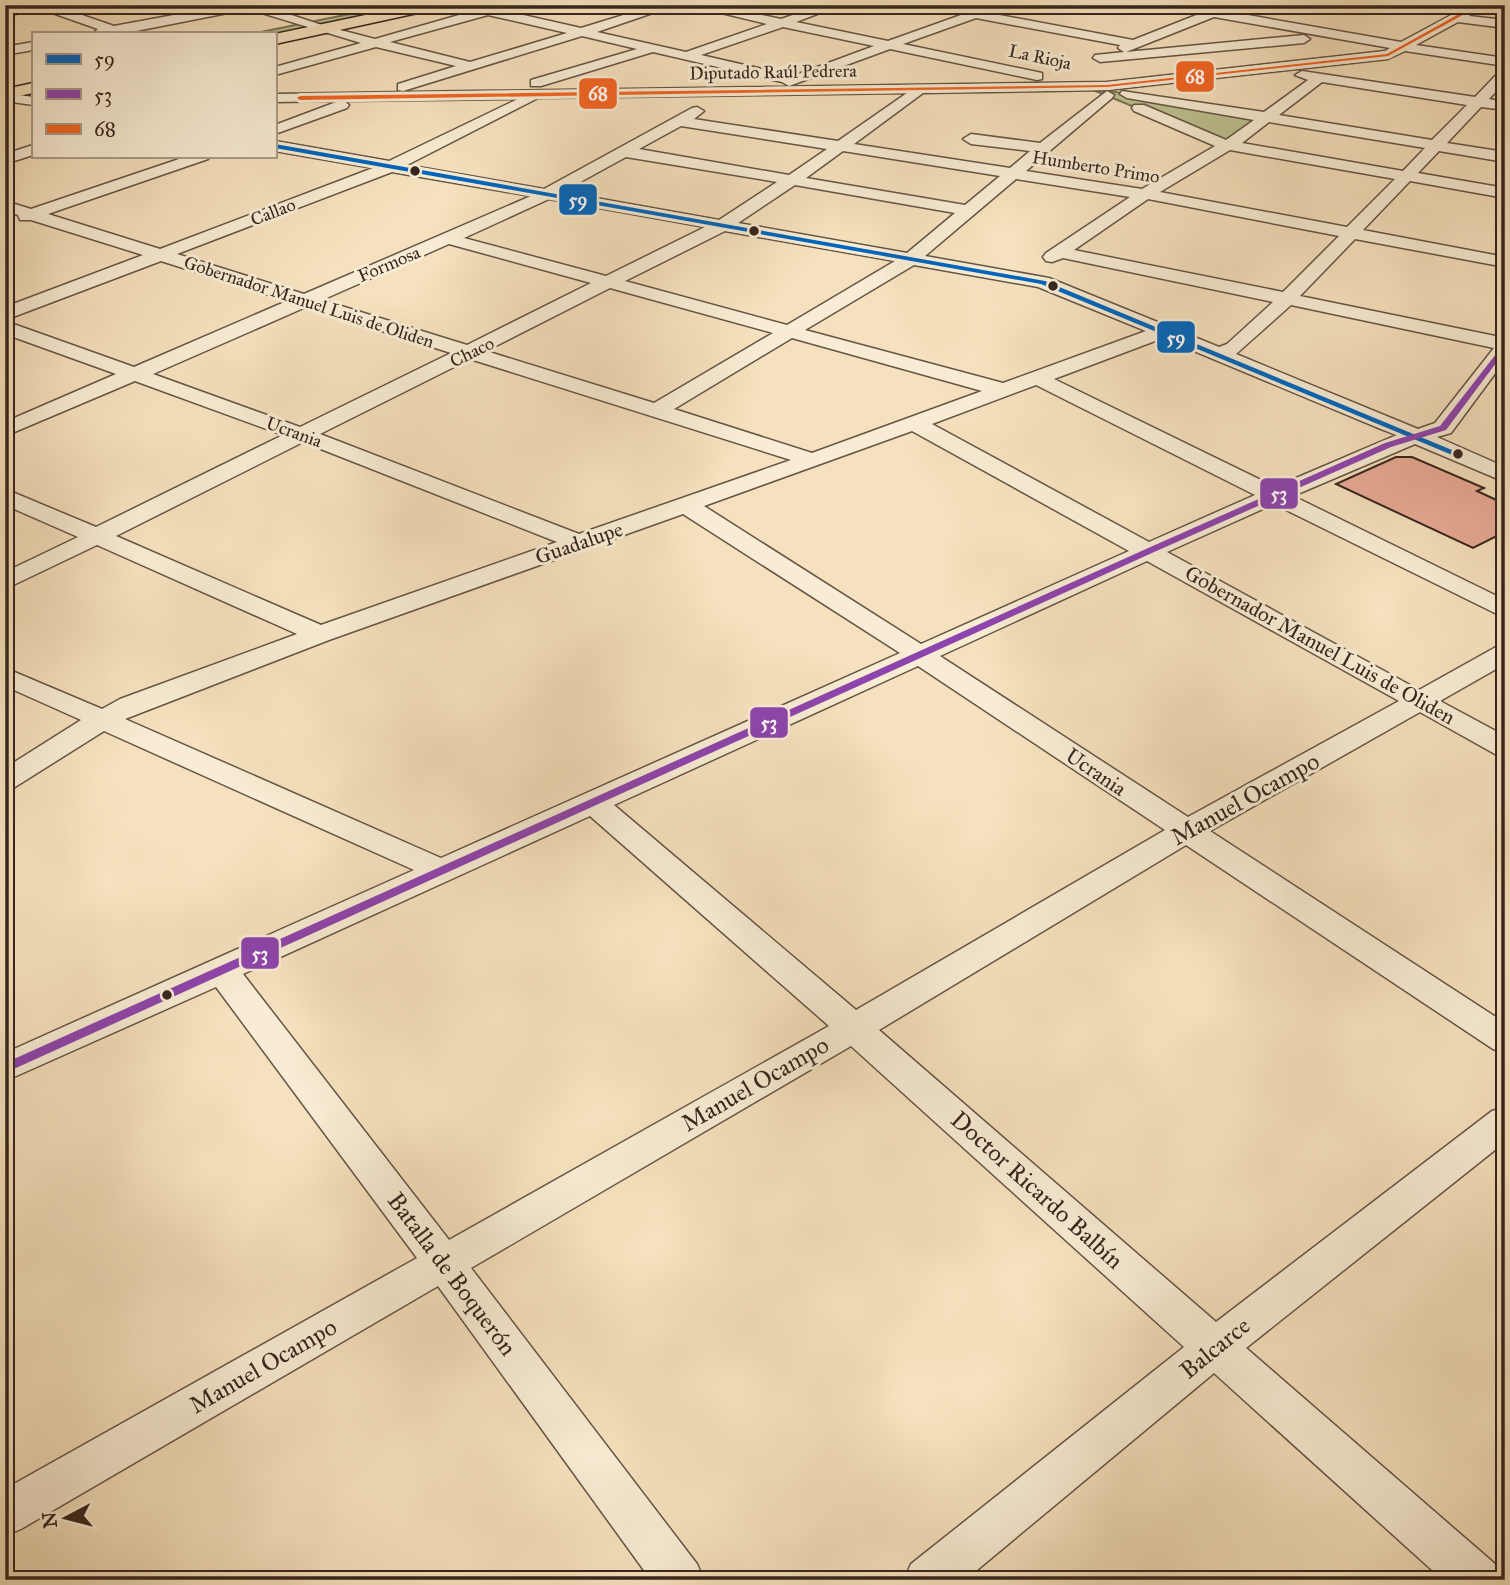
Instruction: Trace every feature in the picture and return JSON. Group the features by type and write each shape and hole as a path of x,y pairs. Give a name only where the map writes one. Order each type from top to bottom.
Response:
{"main road":[{"path":"261,32 394,5"},
{"path":"276,38 436,5"},
{"path":"17,93 32,80"}],"street":[{"path":"5,12 43,5 117,32 248,5 321,29 496,73"},
{"path":"462,5 840,90"},
{"path":"276,130 367,97 670,5"},
{"name":"La Rioja","path":"694,5 890,46 1057,76 1086,87 1505,157"},
{"path":"684,56 835,5"},
{"path":"928,5 1134,44"},
{"path":"767,91 999,5"},
{"path":"1170,5 1405,47 1505,61"},
{"path":"1230,5 1094,61 1339,35"},
{"name":"Diputado Raúl Pedrera","path":"276,98 367,97 531,86 564,94 1086,87 1380,57 1405,47 1479,5"},
{"path":"158,9 182,18"},
{"path":"276,71 487,11"},
{"path":"1457,18 1505,24"},
{"path":"5,51 32,46"},
{"path":"531,86 651,48"},
{"path":"1271,68 1319,78 1505,106"},
{"path":"1220,354 1234,348 1288,298 1505,74"},
{"path":"1023,278 1145,194 1268,118 1319,78"},
{"name":"Callao","path":"5,314 390,167 527,102 531,86"},
{"path":"1086,87 1226,145 1505,193"},
{"name":"Chaco","path":"5,582 721,226 841,147 919,89"},
{"name":"Formosa","path":"5,430 546,196 718,99 720,92"},
{"path":"656,411 909,260 1108,95"},
{"name":"Humberto Primo","path":"680,121 1145,194 1505,262"},
{"path":"992,130 1048,144"},
{"path":"971,139 1048,144"},
{"path":"276,146 546,196 1023,278 1054,286 1418,436 1505,475"},
{"path":"5,159 32,150"},
{"path":"626,152 968,210"},
{"path":"5,223 197,158"},
{"name":"Gobernador Manuel Luis de Oliden","path":"5,206 813,460"},
{"path":"450,239 1003,390"},
{"path":"5,1068 1149,551 1388,445 1443,428 1505,345 1060,252"},
{"name":"Ucrania","path":"5,327 303,435 580,543"},
{"name":"Guadalupe","path":"5,780 130,705 320,634 813,460 1165,331"},
{"path":"1037,378 1505,610"},
{"name":"Gobernador Manuel Luis de Oliden","path":"914,423 1505,748"},
{"path":"5,496 320,634"},
{"name":"Ucrania","path":"686,505 919,654 1185,832 1505,1040"},
{"name":"Manuel Ocampo","path":"5,1514 854,1028 1185,832 1505,653"},
{"path":"5,676 443,871"},
{"name":"Doctor Ricardo Balbín","path":"594,803 854,1028 1478,1580"},
{"name":"Batalla de Boquerón","path":"222,971 680,1580"},
{"name":"Balcarce","path":"928,1580 1214,1348 1505,1121"}],"green space":[{"path":"394,5 436,5 276,39 276,32 261,32"},
{"path":"1086,87 1268,118 1226,145"}],"building":[{"path":"1396,457 1412,457 1484,488 1477,491 1505,504 1505,532 1473,548 1336,484"}],"transit line":[{"name":"68","path":"300,98 1107,86 1388,55 1479,5"},
{"name":"59","path":"276,146 1043,282 1460,455"},
{"name":"53","path":"5,1068 1149,551 1388,445 1443,428 1505,346"}]}
